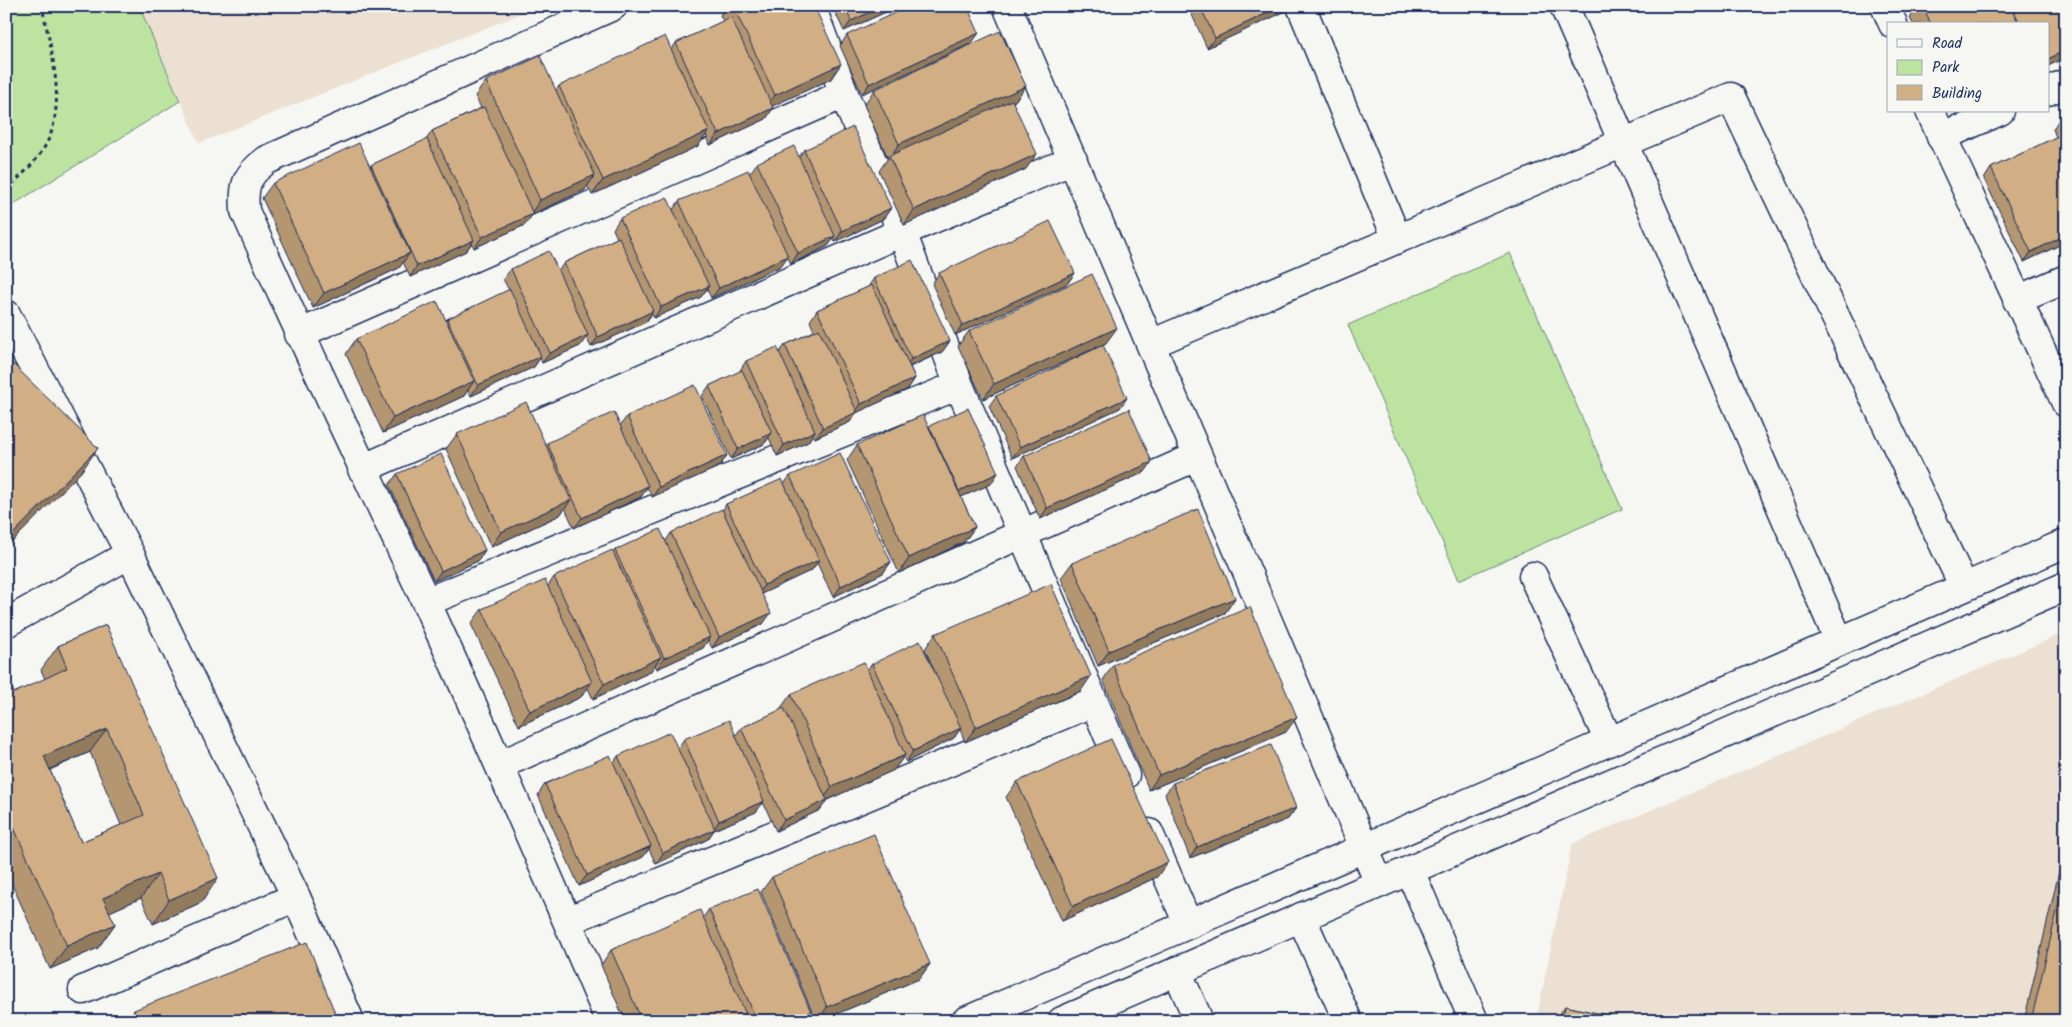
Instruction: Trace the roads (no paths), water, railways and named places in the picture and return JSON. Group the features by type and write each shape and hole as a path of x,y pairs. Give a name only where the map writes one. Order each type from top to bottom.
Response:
{"street":[{"path":"610,1021 500,765 426,602 299,334 245,211 244,194 252,171 292,148 614,6"},
{"path":"811,6 844,94 902,232 959,385 1188,924"},
{"path":"1007,6 1379,883"},
{"path":"1301,6 1397,239"},
{"path":"1564,6 1839,641"},
{"path":"1885,6 1892,22"},
{"path":"2050,90 2066,83"},
{"path":"299,334 844,94"},
{"path":"1151,344 1731,96 1964,587"},
{"path":"1930,112 2066,403"},
{"path":"1941,137 1998,112"},
{"path":"362,469 902,232 1073,160"},
{"path":"2017,300 2066,279"},
{"path":"6,314 130,554 296,897 350,1021"},
{"path":"426,602 959,385"},
{"path":"500,765 1198,456"},
{"path":"966,1021 2066,543"},
{"path":"6,623 130,554"},
{"path":"1533,576 1609,741"},
{"path":"1062,1021 2066,586"},
{"path":"567,921 1094,702"},
{"path":"1410,870 1474,1021"},
{"path":"83,990 296,897"},
{"path":"1301,917 1348,1021"},
{"path":"1176,971 1198,1021"}]}
